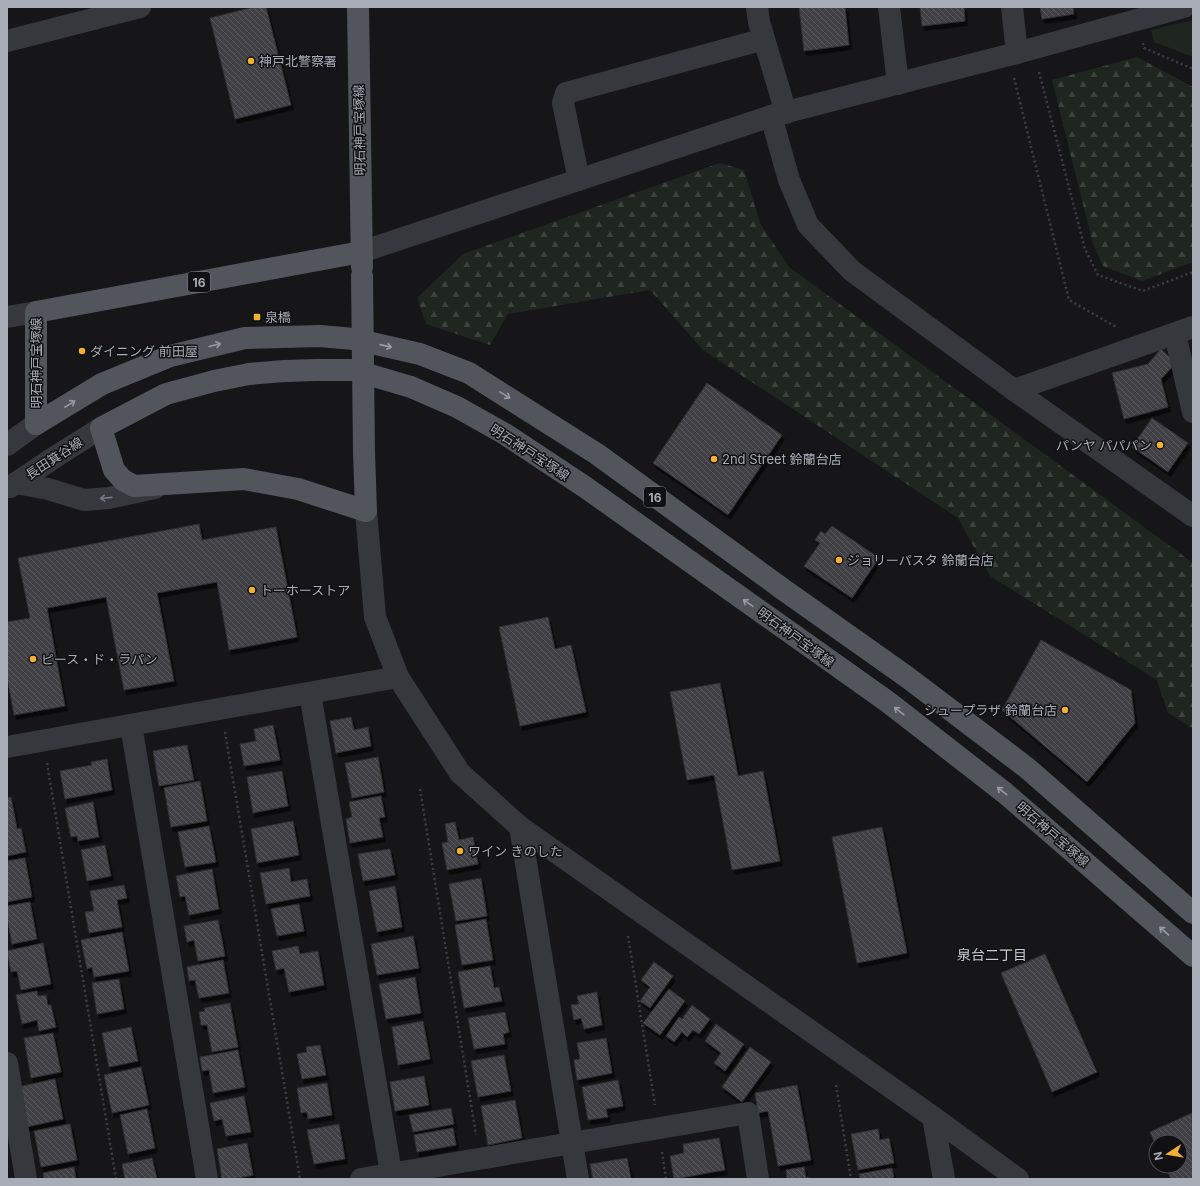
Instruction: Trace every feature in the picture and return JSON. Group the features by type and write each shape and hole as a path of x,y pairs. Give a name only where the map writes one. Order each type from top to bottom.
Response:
{"main road":[{"name":"明石神戸宝塚線","path":"358,7 366,511"},
{"name":"明石神戸宝塚線","path":"36,424 36,312 361,252"},
{"name":"明石神戸宝塚線","path":"36,424 102,384 170,356 246,338 320,336 354,339 420,354 469,373 597,454 913,682 1027,768 1193,913"},
{"name":"明石神戸宝塚線","path":"101,428 166,394 214,381 249,374 284,371 353,370 411,387 457,407 505,434 585,487 888,702 1005,793 1193,956"},
{"path":"101,428 114,470 123,480 134,486 244,479 298,489 366,511"}],"street":[{"path":"7,41 140,7"},
{"path":"757,7 779,114 789,180 808,225 852,271 1014,390 1193,516"},
{"path":"889,7 898,84"},
{"path":"1012,7 1017,53"},
{"path":"361,252 779,114 1017,53 1151,14 1184,7"},
{"path":"579,180 562,103 566,93 764,39"},
{"path":"7,317 36,312"},
{"path":"1014,390 1184,331 1193,412"},
{"path":"7,445 36,424"},
{"name":"長田箕谷線","path":"11,486 101,428"},
{"path":"11,486 48,489 84,500 109,498 171,484"},
{"path":"366,511 375,617 398,677 460,773 520,827 933,1117 1018,1179"},
{"path":"7,747 398,677"},
{"path":"310,693 392,1176"},
{"path":"131,725 207,1179"},
{"path":"520,827 578,1179"},
{"path":"7,1063 26,1179"},
{"path":"361,1179 392,1176 479,1159 748,1113 758,1179"},
{"path":"933,1117 944,1179"}],"path":[{"path":"1151,14 1144,48 1193,69"},
{"path":"1145,344 1069,300 1012,67 1017,53 1037,63 1084,249 1098,275 1143,291 1193,272"},
{"path":"221,709 300,1179"},
{"path":"43,741 116,1179"},
{"path":"420,789 479,1159"},
{"path":"628,936 666,1179"},
{"path":"836,1085 851,1179"}],"green space":[{"path":"1193,20 1193,57 1154,42 1151,30"},
{"path":"1137,57 1193,87 1193,262 1142,281 1103,266 1093,244 1052,80"},
{"path":"720,163 744,170 760,223 789,267 1193,563 1193,729 1168,713 1157,680 990,576 958,518 703,350 650,290 508,314 490,345 426,324 417,298 463,254"}],"building":[{"name":"神戸北警察署","path":"254,7 266,7 291,105 235,119 210,18"},
{"path":"799,7 845,7 849,45 804,51"},
{"path":"920,7 964,7 965,21 922,26"},
{"path":"1040,7 1073,7 1074,14 1042,19"},
{"path":"1161,349 1176,363 1161,379 1168,407 1124,419 1112,373 1148,364"},
{"path":"707,383 782,435 728,515 653,463"},
{"name":"パンヤ パパパン","path":"1152,418 1188,443 1168,472 1132,447"},
{"path":"199,524 202,540 276,527 297,637 229,650 217,582 157,593 174,681 124,690 106,597 47,608 65,706 14,715 7,677 7,622 30,618 18,558"},
{"path":"832,526 879,558 852,598 804,566 820,543 815,540 821,531 825,534"},
{"path":"548,617 555,649 571,645 586,712 520,726 499,627"},
{"path":"1041,640 1131,690 1135,723 1087,782 1002,710"},
{"path":"720,683 738,776 763,771 780,861 732,870 714,775 687,780 670,692"},
{"path":"351,717 354,730 368,727 371,746 336,753 330,721"},
{"path":"273,725 280,760 244,766 240,744 256,741 254,729"},
{"path":"187,745 194,780 159,786 153,751"},
{"path":"378,757 384,792 352,798 345,763"},
{"path":"107,759 112,790 65,799 60,771 92,765 91,762"},
{"path":"282,771 288,806 253,813 247,777"},
{"path":"200,781 207,821 171,827 164,788"},
{"path":"381,796 385,817 379,818 383,837 350,843 346,819 352,817 349,802"},
{"path":"11,797 17,829 21,828 26,852 7,856 7,798"},
{"path":"93,802 99,837 78,841 77,836 71,837 65,808"},
{"path":"293,821 299,855 257,863 251,829"},
{"path":"455,822 459,840 473,837 478,864 447,870 442,843 448,842 445,824"},
{"path":"209,826 216,862 185,867 178,832"},
{"path":"882,827 907,953 857,963 832,837"},
{"path":"105,845 111,876 87,881 81,850"},
{"path":"390,849 395,875 363,881 358,854"},
{"path":"25,858 32,897 7,902 7,861"},
{"path":"289,868 291,882 307,879 310,896 266,904 260,873"},
{"path":"212,869 219,909 189,915 185,896 180,897 176,876"},
{"path":"481,878 487,916 456,921 449,884"},
{"path":"124,885 127,898 117,900 122,927 89,933 85,912 94,911 90,891"},
{"path":"395,886 402,927 377,932 369,891"},
{"path":"30,902 37,939 12,944 7,917 7,906"},
{"path":"299,904 304,931 277,936 271,909"},
{"path":"486,919 493,960 462,965 455,925"},
{"path":"218,920 225,956 198,961 194,940 187,942 184,926"},
{"path":"122,932 129,971 94,977 92,967 87,969 81,940"},
{"path":"413,936 419,968 377,975 371,944"},
{"path":"43,943 51,984 21,990 17,971 11,972 7,951"},
{"path":"298,946 300,954 318,951 324,985 289,992 284,968 276,970 272,951"},
{"path":"1045,954 1097,1072 1052,1092 1001,973"},
{"path":"223,960 229,993 199,998 195,980 189,981 187,967"},
{"path":"654,962 673,976 650,1008 640,1001 650,987 641,980"},
{"path":"490,966 494,988 499,987 502,1001 464,1008 458,972"},
{"path":"415,977 421,1013 386,1019 379,984"},
{"path":"119,979 124,1009 97,1014 92,983"},
{"path":"669,989 685,1001 660,1035 643,1023"},
{"path":"37,991 38,996 46,995 48,1005 51,1005 56,1027 39,1031 37,1020 22,1024 16,995"},
{"path":"597,992 602,1025 584,1029 581,1018 574,1020 571,1005 579,1004 577,996"},
{"path":"230,1003 238,1047 212,1052 207,1025 201,1025 199,1012 205,1011 204,1008"},
{"path":"692,1005 710,1019 699,1034 693,1030 687,1037 682,1032 674,1042 666,1036 679,1017 682,1019"},
{"path":"505,1012 509,1032 503,1034 505,1044 474,1049 468,1018"},
{"path":"423,1021 430,1059 398,1065 392,1027"},
{"path":"716,1024 744,1044 725,1071 714,1063 721,1053 705,1041"},
{"path":"131,1027 138,1061 109,1067 102,1033"},
{"path":"53,1033 61,1072 31,1078 24,1038"},
{"path":"606,1038 612,1073 577,1080 574,1060 580,1059 577,1043"},
{"path":"320,1045 326,1075 302,1079 297,1054 307,1052 306,1047"},
{"path":"750,1047 771,1062 742,1102 722,1087"},
{"path":"238,1050 245,1087 213,1093 209,1070 202,1071 200,1057"},
{"path":"504,1055 511,1091 478,1097 471,1061"},
{"path":"141,1067 149,1105 112,1113 104,1075"},
{"path":"424,1076 429,1105 395,1111 390,1082"},
{"path":"55,1079 63,1119 26,1127 18,1087"},
{"path":"618,1080 623,1106 606,1109 608,1117 588,1120 582,1087"},
{"path":"327,1083 332,1115 308,1119 307,1112 301,1113 297,1088"},
{"path":"797,1085 811,1160 778,1166 768,1111 758,1113 755,1093"},
{"path":"244,1096 251,1132 226,1136 222,1119 214,1121 210,1103"},
{"path":"515,1100 522,1138 488,1145 481,1106"},
{"path":"451,1108 454,1124 413,1132 409,1115"},
{"path":"147,1109 155,1148 128,1154 120,1115"},
{"path":"1192,1113 1193,1179 1171,1179 1169,1174 1188,1174 1188,1134 1151,1134 1150,1132"},
{"path":"70,1124 77,1160 41,1167 34,1131"},
{"path":"339,1124 345,1159 314,1164 307,1130"},
{"path":"453,1128 456,1145 417,1152 414,1135"},
{"path":"878,1129 880,1140 889,1138 894,1163 858,1170 851,1134"},
{"path":"719,1138 725,1170 674,1179 670,1156 684,1153 683,1144"},
{"path":"247,1143 253,1175 233,1179 222,1179 217,1149"},
{"path":"152,1158 157,1179 125,1179 122,1164"},
{"path":"627,1158 631,1179 593,1179 590,1164"},
{"path":"74,1167 76,1179 44,1179 43,1173"},
{"path":"804,1167 806,1178 808,1177 809,1179 787,1179 786,1170"},
{"path":"892,1168 894,1179 860,1179 859,1174"}],"place":[{"name":"神戸北警察署","path":"251,61"},
{"name":"泉橋","path":"257,317"},
{"name":"ダイニング 前田屋","path":"82,351"},
{"name":"パンヤ パパパン","path":"1160,445"},
{"name":"2nd Street 鈴蘭台店","path":"714,459"},
{"name":"ジョリーパスタ 鈴蘭台店","path":"839,560"},
{"name":"トーホーストア","path":"252,590"},
{"name":"ピース・ド・ラパン","path":"33,659"},
{"name":"シュープラザ 鈴蘭台店","path":"1065,710"},
{"name":"ワイン きのした","path":"460,851"}],"district":[{"name":"泉台二丁目","path":"992,954"}]}
